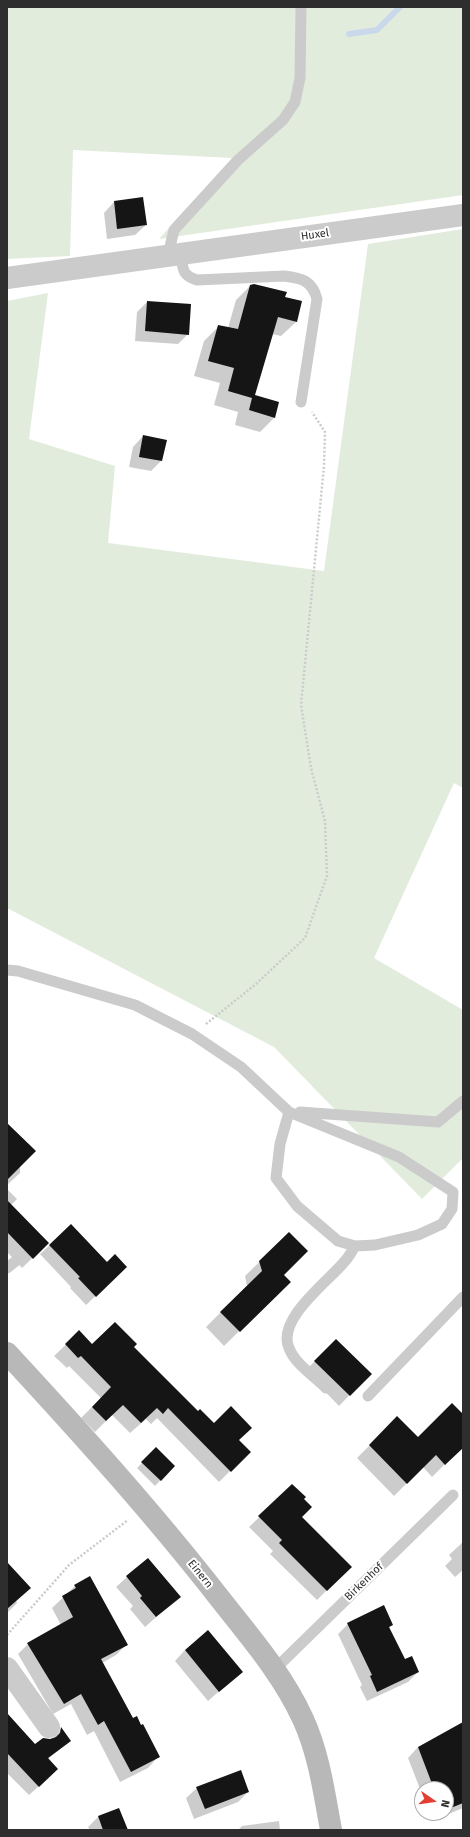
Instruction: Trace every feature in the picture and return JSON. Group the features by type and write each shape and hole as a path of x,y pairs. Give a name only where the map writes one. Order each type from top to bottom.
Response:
{"main road":[{"name":"Einern","path":"7,1353 80,1432 145,1507 275,1669 303,1718 311,1738 321,1772 330,1830"}],"street":[{"name":"Huxel","path":"7,278 463,215"},
{"path":"7,1668 49,1727"}],"lane":[{"path":"300,7 300,78 295,102 283,120 238,160 174,230 174,254 188,277 197,280 284,276 297,278 307,282 314,288 317,299 301,402"},
{"path":"7,970 18,971 135,1004 192,1034 241,1067 289,1112 400,1157 463,1198"},
{"path":"289,1112 438,1122 463,1101"},
{"path":"289,1112 280,1144 276,1178 296,1206 338,1241 355,1246 375,1245 418,1235 442,1224 452,1209 453,1192"},
{"path":"326,1388 294,1357 288,1346 288,1329 298,1310 345,1261 355,1246"},
{"path":"7,1268 17,1260"},
{"path":"368,1396 463,1297"},
{"name":"Birkenhof","path":"275,1669 452,1494"}],"path":[{"path":"192,1034 256,984 306,938 327,876 325,821 311,768 301,704 317,548 324,466 325,432 314,415 301,402"},
{"path":"7,1634 69,1565 145,1507"}],"green space":[{"path":"7,7 463,7 463,195 159,239 232,158 73,150 70,256 7,259"},
{"path":"463,229 463,788 454,783 374,958 463,1010 463,1158 422,1199 274,1047 7,908 7,301 48,293 29,439 115,466 108,543 324,571 368,244"}],"building":[{"path":"143,197 147,225 117,229 114,201"},
{"path":"254,284 287,292 285,297 302,301 297,322 278,317 255,395 279,402 275,418 249,410 252,398 228,391 234,368 208,361 218,325 238,329 250,285"},
{"path":"147,301 191,304 189,335 145,331"},
{"path":"143,435 167,440 162,461 139,457"},
{"path":"7,1123 36,1151 7,1180"},
{"path":"7,1200 49,1243 33,1259 7,1232"},
{"path":"71,1224 107,1262 115,1254 127,1267 96,1297 78,1278 80,1277 49,1245"},
{"path":"289,1232 308,1251 284,1275 291,1282 240,1332 220,1312 262,1271 259,1261"},
{"path":"115,1322 137,1344 134,1347 198,1411 200,1409 214,1423 231,1406 252,1428 239,1440 251,1452 231,1472 168,1408 163,1414 157,1408 141,1423 123,1405 106,1421 92,1407 111,1387 81,1356 78,1358 65,1344 79,1330 92,1344"},
{"path":"336,1339 372,1374 350,1396 314,1361"},
{"path":"452,1403 463,1414 463,1448 445,1465 436,1455 407,1484 369,1445 397,1416 418,1437"},
{"path":"156,1447 175,1466 161,1481 141,1462"},
{"path":"292,1484 306,1497 304,1499 312,1507 302,1517 352,1567 327,1591 279,1543 282,1540 258,1516"},
{"path":"148,1558 181,1597 156,1617 140,1598 142,1596 126,1576"},
{"path":"7,1562 31,1588 7,1609"},
{"path":"90,1576 128,1645 101,1659 133,1718 137,1716 141,1725 143,1724 160,1757 131,1772 104,1721 98,1725 81,1694 64,1704 27,1643 73,1617 62,1596 76,1588 74,1585"},
{"path":"384,1605 393,1625 389,1627 405,1659 412,1656 419,1672 377,1692 370,1676 372,1675 347,1623"},
{"path":"208,1630 243,1672 219,1692 185,1650"},
{"path":"7,1713 35,1744 43,1738 50,1739 56,1737 60,1733 61,1727 71,1741 48,1758 58,1769 39,1787 7,1753"},
{"path":"463,1722 463,1803 454,1807 454,1781 431,1781 418,1747"},
{"path":"241,1770 249,1792 205,1809 196,1787"},
{"path":"119,1808 128,1830 103,1830 98,1816"}],"waterway":[{"path":"349,34 377,30 400,7"}]}
